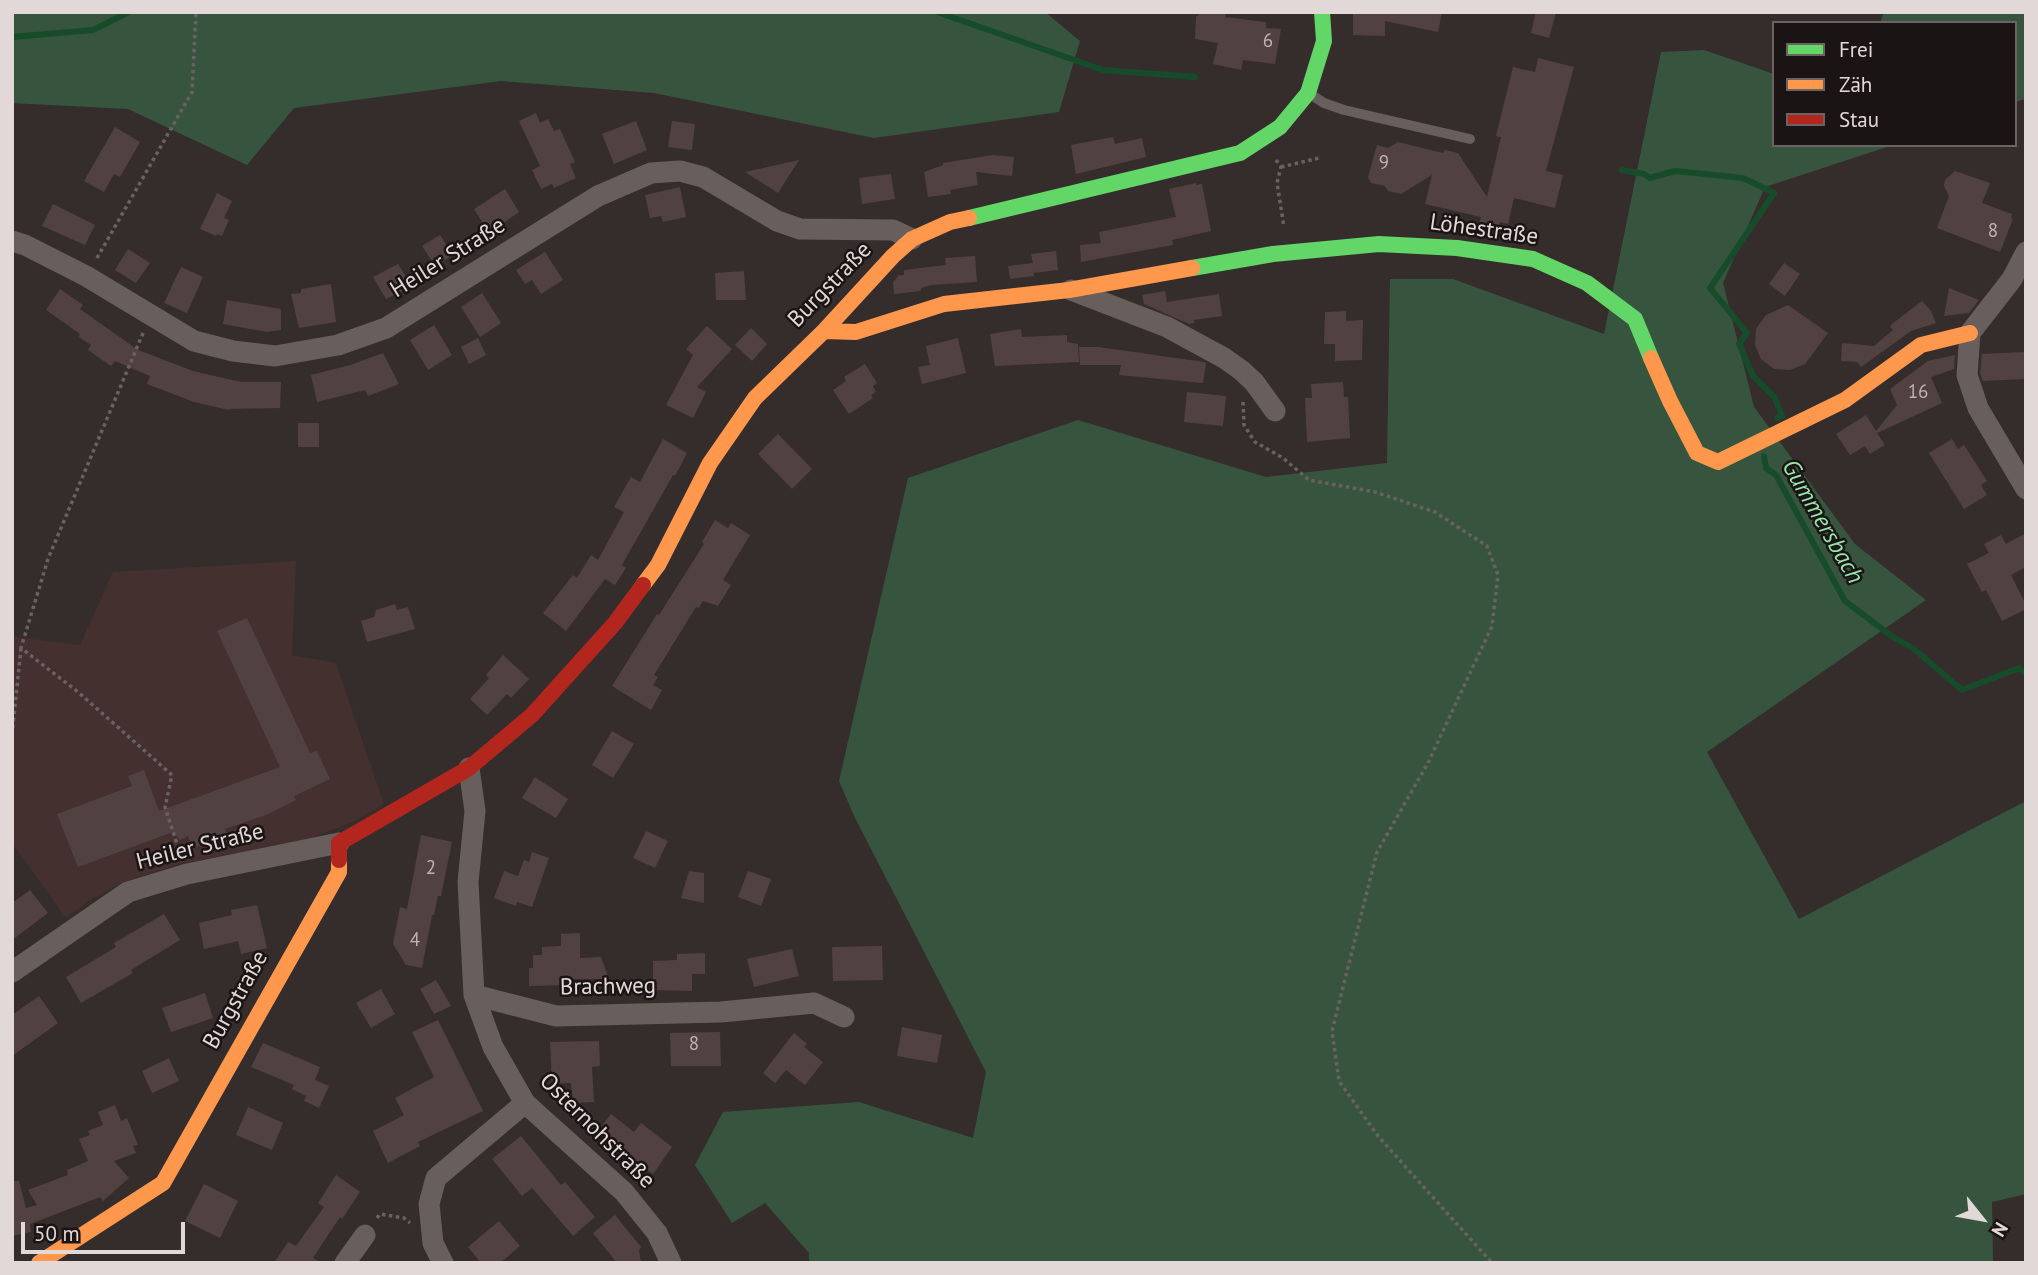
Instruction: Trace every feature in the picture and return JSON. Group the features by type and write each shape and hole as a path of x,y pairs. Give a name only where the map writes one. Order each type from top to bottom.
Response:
{"street":[{"name":"Burgstraße","path":"39,1263 163,1183 339,872 340,842 470,768 532,715 615,624 658,565 710,463 755,398 824,331 893,256 912,239 950,222 1240,153 1280,127 1308,93 1324,41 1322,12"},
{"name":"Heiler Straße","path":"12,241 86,276 194,341 233,351 275,356 338,345 386,328 598,196 651,173 680,171 703,177 776,220 800,229 893,230 912,239"},
{"name":"Löhestraße","path":"824,331 856,332 944,304 1069,290 1289,252 1379,244 1457,248 1533,259 1587,283 1635,319 1670,401 1697,453 1718,461 1845,400 1922,345 1970,333"},
{"path":"2026,252 2012,279 1970,333 1967,375 1978,408 2026,489"},
{"name":"Löhestraße","path":"1069,290 1167,327 1241,370 1254,382 1275,411"},
{"path":"470,768 475,811 468,881 474,995"},
{"name":"Heiler Straße","path":"12,972 128,892 187,874 340,842"},
{"name":"Brachweg","path":"474,995 556,1016 721,1012 814,1003 844,1017"},
{"name":"Osternohstraße","path":"474,995 493,1047 525,1102 624,1192 657,1233 671,1263"},
{"path":"443,1263 433,1243 429,1204 436,1178 525,1102"},
{"path":"345,1263 365,1235"}],"lane":[{"path":"1308,93 1324,103 1345,110 1470,139"}],"path":[{"path":"86,276 192,92 196,12"},
{"path":"1259,140 1281,167"},
{"path":"1281,167 1319,158"},
{"path":"1281,167 1277,183 1289,252"},
{"path":"12,735 21,648 48,559 150,315"},
{"path":"1241,370 1244,425 1255,442 1283,458 1309,480 1375,492 1435,512 1487,546 1498,575 1492,626 1428,763 1377,852 1332,1031 1339,1081 1378,1136 1492,1263"},
{"path":"21,648 78,692 172,775 165,807 187,874"},
{"path":"365,1235 380,1214 404,1218 433,1243"}],"shaded area":[{"path":"296,561 292,655 336,663 384,804 353,822 308,839 179,864 121,883 66,918 12,843 12,668 15,637 80,645 113,572"}],"green space":[{"path":"12,12 1045,12 1080,41 1059,112 874,138 654,93 501,81 294,108 247,165 128,109 12,103"},
{"path":"1884,12 2026,12 2025,99 2017,101 2017,21 1881,21"},
{"path":"1704,50 1772,73 1772,147 1887,147 1765,187 1723,283 1754,407 1855,544 1926,600 1707,752 1799,919 2026,801 2026,1194 1992,1202 1993,1263 809,1263 809,1253 765,1203 732,1223 695,1165 723,1112 859,1102 973,1138 986,1072 855,818 839,781 908,478 1078,420 1266,477 1387,463 1390,279 1453,279 1604,334 1661,52"}],"building":[{"path":"1202,12 1226,12 1225,17 1266,22 1266,28 1281,29 1275,64 1243,60 1241,70 1213,64 1218,43 1195,39 1196,17"},
{"path":"1353,12 1442,12 1438,32 1385,21 1385,36 1353,35"},
{"path":"1536,12 1556,12 1549,38 1531,33"},
{"path":"1538,58 1574,67 1546,171 1563,175 1555,208 1514,198 1508,224 1500,222 1496,236 1477,233 1481,217 1425,204 1432,175 1401,194 1371,183 1368,177 1377,145 1388,148 1398,142 1443,153 1445,150 1458,153 1487,197 1501,137 1496,136 1513,67 1535,72"},
{"path":"536,113 540,123 548,119 554,131 560,129 575,162 570,164 576,178 554,188 552,184 541,189 532,170 540,166 519,121"},
{"path":"636,121 647,150 614,164 602,134"},
{"path":"672,121 695,124 692,150 668,147"},
{"path":"115,127 140,142 120,177 114,174 104,192 84,181"},
{"path":"1113,137 1115,144 1142,138 1146,157 1076,174 1071,145"},
{"path":"993,155 1014,157 1012,176 976,172 978,185 950,190 951,194 928,197 924,172 943,163"},
{"path":"799,160 778,193 745,172"},
{"path":"1955,171 1990,183 1982,203 2012,214 2013,219 2000,252 1937,228 1949,196 1944,186 1945,180"},
{"path":"891,174 895,199 862,204 859,178"},
{"path":"1202,184 1211,231 1172,240 1173,245 1081,262 1080,245 1101,243 1099,232 1176,217 1169,189"},
{"path":"680,187 686,217 663,222 661,216 650,218 645,195"},
{"path":"505,189 519,212 489,233 474,209"},
{"path":"217,193 232,201 224,218 229,220 222,236 200,229"},
{"path":"53,204 95,225 85,245 42,226"},
{"path":"440,235 453,255 435,266 422,246"},
{"path":"128,249 150,263 136,283 115,270"},
{"path":"1056,251 1058,270 1034,273 1033,268 1034,276 1010,279 1008,266 1033,263 1031,254"},
{"path":"545,252 563,280 541,294 532,280 525,284 516,270"},
{"path":"975,256 977,282 931,285 921,288 921,291 894,294 893,282 899,275 904,275 904,270 946,265 945,258"},
{"path":"1784,263 1800,274 1785,296 1769,284"},
{"path":"398,264 410,283 401,289 402,291 386,299 373,277"},
{"path":"181,267 203,277 187,313 164,303"},
{"path":"744,271 746,300 716,300 715,273"},
{"path":"331,284 336,322 299,328 291,294 301,293 301,289"},
{"path":"1949,288 1979,300 1969,313 1944,316"},
{"path":"60,289 83,305 80,309 138,350 193,371 241,382 281,382 280,408 229,410 194,402 147,384 150,376 115,361 111,366 88,350 91,345 79,337 80,334 46,310"},
{"path":"1165,291 1167,302 1219,294 1222,316 1194,320 1194,323 1189,324 1144,304 1142,295"},
{"path":"482,293 501,323 480,337 461,307"},
{"path":"227,300 281,309 281,330 267,332 223,324"},
{"path":"1922,301 1931,311 1936,323 1911,331 1861,367 1857,362 1841,361 1842,343 1874,346 1893,330 1890,327 1892,324"},
{"path":"1788,305 1828,333 1805,364 1790,370 1774,369 1761,359 1755,345 1756,329 1766,315"},
{"path":"1346,311 1346,321 1363,320 1362,360 1335,361 1335,344 1324,344 1325,312"},
{"path":"434,325 452,355 428,370 410,340"},
{"path":"707,326 732,349 697,387 706,392 693,418 666,405 693,355 686,349"},
{"path":"751,328 767,344 752,361 735,345"},
{"path":"1021,329 1022,337 1067,335 1067,342 1078,344 1079,362 995,366 990,334"},
{"path":"478,338 486,355 469,364 461,347"},
{"path":"958,338 966,373 922,384 918,367 930,365 926,346"},
{"path":"1079,347 1099,347 1204,362 1203,383 1119,375 1121,365 1080,365"},
{"path":"2026,352 2026,379 1983,381 1980,373 1982,354"},
{"path":"383,353 399,384 368,396 365,390 317,402 311,375"},
{"path":"1955,355 1954,369 1931,377 1942,403 1877,433 1885,445 1870,454 1865,446 1850,455 1836,434 1866,415 1876,431 1897,405 1890,389 1928,361"},
{"path":"865,364 877,383 873,386 876,392 871,395 873,398 849,414 833,390 846,381 844,377"},
{"path":"1343,382 1344,397 1348,397 1350,438 1307,442 1305,398 1312,398 1311,384"},
{"path":"1187,392 1226,396 1223,426 1184,422"},
{"path":"298,423 319,423 319,447 298,447"},
{"path":"778,434 812,469 792,489 758,454"},
{"path":"663,439 687,453 622,565 626,568 615,585 605,579 566,631 543,613 573,575 577,578 591,555 598,560 624,512 614,507 631,477 640,482"},
{"path":"1952,439 1958,449 1964,445 1987,481 1981,485 1987,495 1964,509 1929,453"},
{"path":"715,520 728,528 731,523 750,535 723,580 731,585 718,606 703,601 699,608 696,607 654,675 658,677 653,685 662,690 651,710 612,686 704,544 702,542"},
{"path":"2026,533 2026,567 2011,575 2026,609 2002,621 1986,590 1982,592 1967,564 1989,553 1984,544 2001,535 2006,544"},
{"path":"395,604 397,610 408,607 415,629 367,642 361,621 374,617 376,610"},
{"path":"247,618 310,753 317,751 330,779 294,796 296,800 266,815 225,829 227,835 193,848 188,836 180,840 173,832 78,867 57,814 132,786 128,776 144,770 159,811 280,767 217,631"},
{"path":"503,655 529,679 511,698 507,694 487,715 470,699 489,678 486,675"},
{"path":"612,731 634,744 613,778 592,765"},
{"path":"535,777 568,799 556,818 522,798"},
{"path":"646,831 668,841 655,868 633,858"},
{"path":"421,835 452,842 441,896 438,896 432,915 422,968 406,965 393,944 400,907 407,909"},
{"path":"532,852 549,858 532,907 517,902 516,906 494,898 504,871 518,876 524,860 529,862"},
{"path":"689,871 704,873 704,903 681,898"},
{"path":"748,871 771,879 761,906 738,897"},
{"path":"30,890 48,913 12,940 12,903"},
{"path":"257,905 267,948 241,954 238,941 204,949 199,923 232,915 231,910"},
{"path":"164,914 180,940 131,970 133,973 81,1003 66,977 116,947 114,943"},
{"path":"580,933 580,958 601,957 609,979 572,979 572,985 529,986 529,968 533,968 533,955 542,955 542,947 561,946 561,934"},
{"path":"882,946 883,980 833,981 832,947"},
{"path":"792,949 799,976 754,987 747,959"},
{"path":"705,953 705,974 692,974 692,991 653,990 653,961 677,960 677,954"},
{"path":"436,980 451,1006 434,1014 420,989"},
{"path":"381,989 395,1014 371,1028 356,1003"},
{"path":"205,993 213,1018 171,1032 162,1008"},
{"path":"39,996 58,1023 12,1056 12,1015"},
{"path":"438,1020 483,1111 418,1142 420,1146 388,1163 373,1131 404,1115 395,1098 434,1077 412,1032"},
{"path":"902,1027 942,1035 937,1063 897,1056"},
{"path":"720,1032 721,1066 671,1066 670,1033"},
{"path":"794,1033 807,1044 804,1047 823,1062 805,1085 786,1070 775,1083 763,1073"},
{"path":"599,1041 600,1066 592,1067 594,1102 572,1103 571,1083 552,1084 550,1042"},
{"path":"263,1043 320,1067 315,1080 329,1086 319,1108 304,1101 306,1096 292,1089 294,1085 251,1067"},
{"path":"169,1058 179,1081 152,1093 142,1071"},
{"path":"115,1105 121,1121 127,1118 138,1145 133,1146 136,1153 114,1161 129,1178 103,1201 100,1197 30,1224 31,1232 12,1236 12,1181 19,1181 26,1208 37,1205 28,1190 68,1175 67,1170 88,1161 79,1139 90,1135 88,1131 103,1125 98,1112"},
{"path":"248,1107 283,1123 272,1150 236,1135"},
{"path":"611,1114 634,1132 641,1123 672,1147 653,1174 597,1132"},
{"path":"521,1136 561,1185 565,1182 595,1217 573,1236 532,1188 522,1196 492,1159"},
{"path":"336,1175 360,1192 313,1258 322,1263 274,1263 288,1242 296,1246 324,1207 318,1203"},
{"path":"204,1184 238,1201 220,1238 185,1221"},
{"path":"615,1215 641,1247 641,1263 617,1263 593,1233"},
{"path":"499,1221 520,1246 500,1263 481,1263 468,1247"}],"waterway":[{"name":"Gummersbach","path":"12,37 93,30 129,12"},
{"name":"Gummersbach","path":"937,12 1103,70 1195,77"},
{"name":"Gummersbach","path":"1622,170 1644,174 1650,178 1675,171 1743,178 1774,193 1710,288 1747,333 1739,344 1753,376 1775,398 1782,416 1777,418"},
{"name":"Gummersbach","path":"1764,456 1766,468 1776,475 1845,601 1893,637 1914,649 1962,690 2019,668 2026,674"}],"traffic: fast":[{"path":"969,218 1240,153 1280,127 1308,93 1324,41 1322,12"},
{"path":"1192,268 1273,254 1379,244 1457,248 1533,259 1587,283 1635,319 1651,358"}],"traffic: slow":[{"path":"643,585 658,565 710,463 755,398 912,239 950,222 969,218"},
{"path":"824,331 856,332 944,304 1069,290 1192,268"},
{"path":"1651,358 1697,453 1718,462 1845,400 1921,345 1970,333"},
{"path":"39,1263 163,1183 339,872 339,860"}],"traffic: jam":[{"path":"339,860 339,843 469,768 532,715 615,623 643,585"}]}
